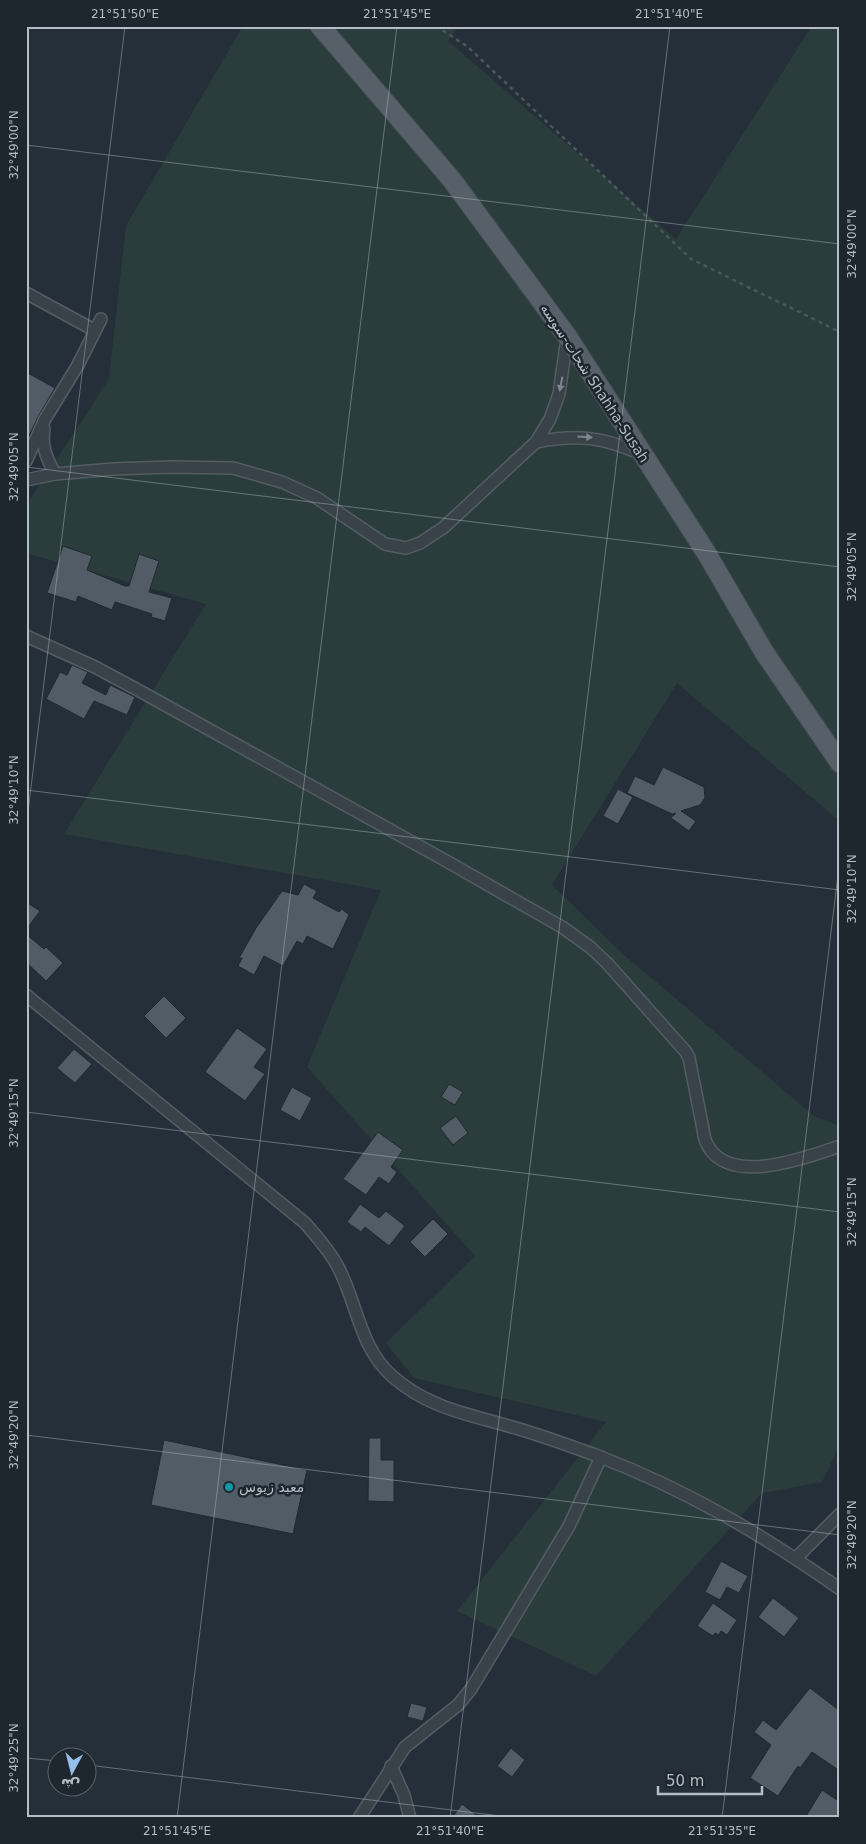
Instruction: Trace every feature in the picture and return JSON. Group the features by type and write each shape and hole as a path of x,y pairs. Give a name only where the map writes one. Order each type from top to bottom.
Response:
{"main road":[{"name":"شحات-سوسه Shahha-Susah","path":"320,26 452,180 567,336 706,554 764,652 840,763"}],"street":[{"path":"26,293 94,330"},
{"path":"26,461 45,419 78,365 101,318"},
{"path":"26,480 55,474 171,467 233,468 282,482 317,498 385,544 406,548 420,544 443,528 536,442 550,419 559,394 567,336"},
{"path":"45,419 42,440 46,458 55,474"},
{"path":"536,442 563,437 590,437 617,443 642,455"},
{"path":"26,636 95,667 138,690 448,862 562,927 590,947 620,977 686,1052 689,1058 706,1142 716,1155 731,1165 759,1167 805,1158 840,1146"},
{"path":"26,995 202,1141 305,1223 338,1266 370,1347 390,1375 407,1389 434,1405 514,1427 601,1457 713,1508 757,1532 840,1589"},
{"path":"359,1818 405,1747 458,1705 472,1689 569,1526 601,1457"},
{"path":"796,1558 840,1514"},
{"path":"391,1766 404,1795 410,1818"}],"path":[{"path":"436,26 468,47 691,259 840,332"}],"green space":[{"path":"243,26 459,26 448,41 676,239 812,26 840,26 840,812 836,818 677,683 552,885 623,954 814,1116 840,1126 840,1444 822,1482 762,1493 596,1676 457,1611 606,1422 414,1378 386,1343 475,1256 307,1067 381,890 64,834 206,604 26,553 26,506 109,379 126,226"}],"building":[{"path":"26,372 55,388 26,442"},
{"path":"63,546 92,556 87,570 125,586 129,586 139,554 159,561 149,592 172,598 165,621 151,617 152,614 115,602 112,610 78,596 76,602 47,593"},
{"path":"72,665 88,672 82,683 106,695 110,685 135,697 127,715 94,701 84,719 46,699 60,672 67,675"},
{"path":"663,767 704,787 705,798 700,805 681,811 696,821 689,831 671,818 676,813 672,814 627,793 635,776 654,785"},
{"path":"618,789 633,797 618,824 603,816"},
{"path":"304,884 317,891 313,898 339,912 342,909 349,915 333,949 307,936 303,944 297,941 283,966 264,956 254,975 238,966 242,958 239,958 256,928 282,891 298,895"},
{"path":"26,902 40,911 26,930"},
{"path":"26,934 44,949 46,947 63,963 46,981 26,962"},
{"path":"164,996 186,1018 166,1038 144,1016"},
{"path":"237,1028 267,1049 254,1067 265,1074 245,1101 205,1072"},
{"path":"74,1049 92,1064 75,1083 57,1068"},
{"path":"449,1084 463,1092 455,1105 441,1097"},
{"path":"292,1087 312,1098 300,1121 280,1110"},
{"path":"456,1116 468,1133 453,1145 440,1128"},
{"path":"378,1132 403,1150 391,1167 397,1172 389,1184 379,1177 366,1195 343,1179"},
{"path":"360,1204 379,1218 386,1211 405,1226 389,1246 365,1227 361,1232 347,1222"},
{"path":"433,1219 448,1234 425,1257 410,1242"},
{"path":"369,1438 381,1438 381,1460 394,1460 394,1502 368,1501"},
{"name":"معبد زيوس","path":"164,1440 307,1470 293,1534 151,1505"},
{"path":"721,1561 748,1576 739,1593 727,1587 720,1600 705,1592"},
{"path":"773,1598 799,1618 784,1637 758,1617"},
{"path":"713,1603 737,1620 727,1635 721,1631 719,1635 715,1633 713,1636 697,1626"},
{"path":"810,1688 840,1711 840,1771 812,1752 800,1768 798,1766 778,1796 750,1778 771,1745 754,1732 763,1720 776,1730"},
{"path":"411,1703 427,1707 423,1721 407,1717"},
{"path":"511,1748 525,1760 512,1777 497,1766"},
{"path":"822,1790 840,1802 840,1818 805,1818"},
{"path":"462,1804 480,1818 452,1818"}],"place":[{"name":"معبد زيوس","path":"229,1487"}]}
